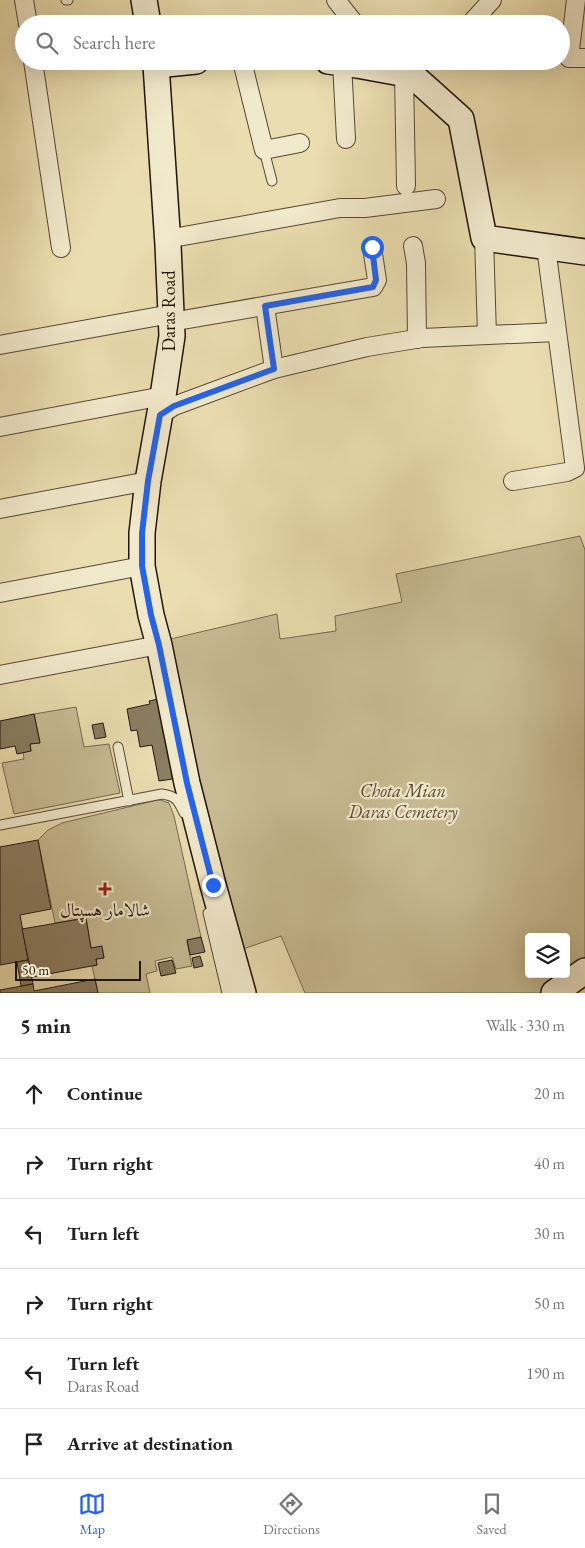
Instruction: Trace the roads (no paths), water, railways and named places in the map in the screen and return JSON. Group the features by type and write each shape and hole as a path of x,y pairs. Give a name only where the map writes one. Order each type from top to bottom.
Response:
{"street":[{"path":"24,0 26,15"},
{"path":"144,0 146,15"},
{"path":"336,0 348,15"},
{"path":"478,15 492,0"},
{"path":"572,58 576,0"},
{"path":"35,70 61,248"},
{"name":"Daras Road","path":"156,70 168,239 172,336 162,406 148,481 142,533 142,566 187,783 243,993"},
{"path":"244,70 264,150 300,144"},
{"path":"346,70 346,139"},
{"path":"387,70 412,75 461,119 484,238 488,336"},
{"path":"404,73 406,186"},
{"path":"168,239 340,208 365,208 436,199"},
{"path":"484,238 585,252"},
{"path":"413,246 416,263 417,339"},
{"path":"513,481 567,472 580,467 557,332 546,246"},
{"path":"0,345 171,318 265,306 373,287 376,280 372,247"},
{"path":"265,306 274,369"},
{"path":"0,427 174,406 274,369 367,347 417,339 557,332"},
{"path":"0,509 148,481"},
{"path":"0,593 142,566"},
{"path":"0,675 159,645"}],"lane":[{"path":"264,150 272,181"},
{"path":"118,747 129,801"},
{"path":"0,825 162,794 171,795 178,801 187,823"},
{"path":"205,900 227,993"}],"place":[{"name":"شالامار ہسپتال","path":"105,889"}],"park label":[{"name":"Chota Mian Daras Cemetery","path":"403,800"}]}
